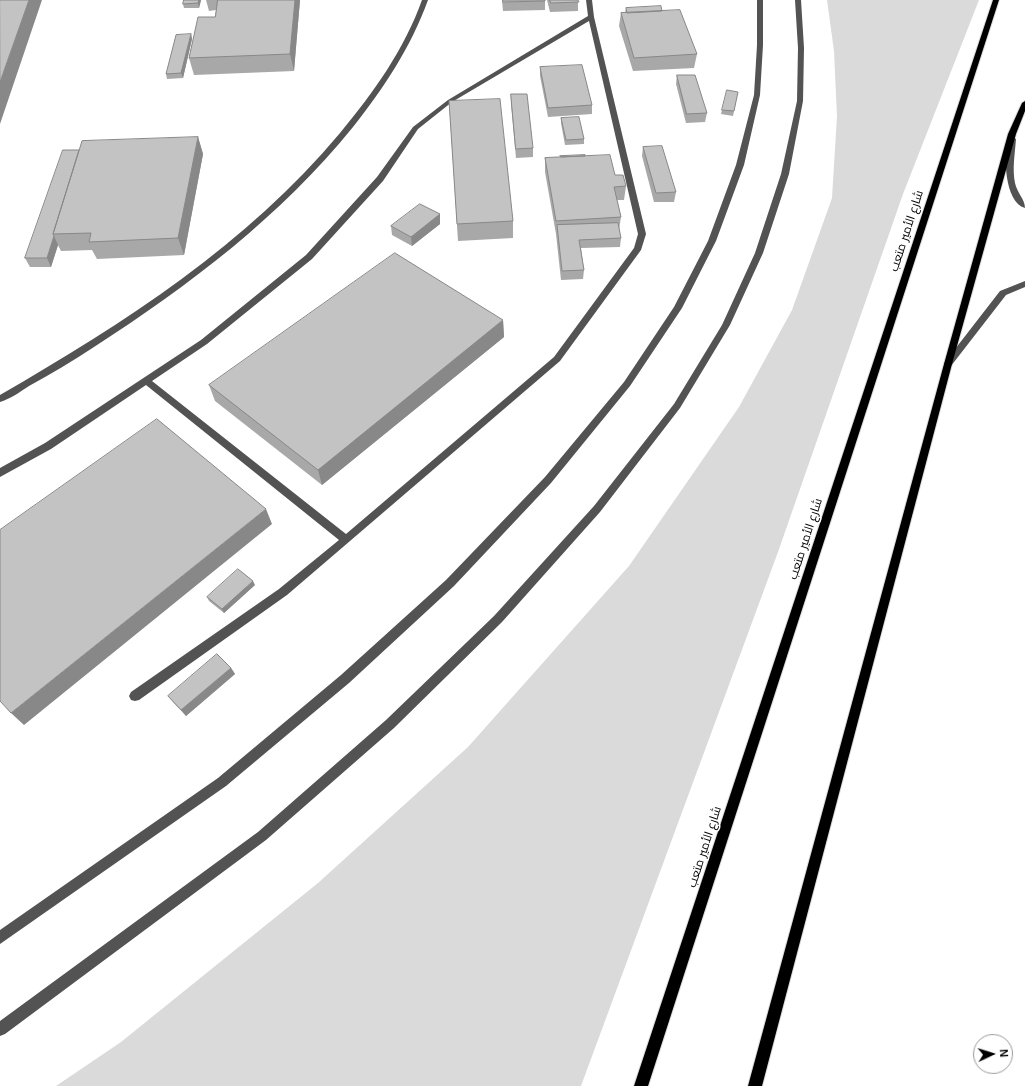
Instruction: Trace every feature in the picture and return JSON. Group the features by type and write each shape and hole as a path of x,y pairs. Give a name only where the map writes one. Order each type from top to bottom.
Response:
{"main road":[{"name":"شارع الأمير متعب","path":"641,1086 996,0"},
{"path":"755,1086 948,364 1012,134 1025,103"}],"street":[{"path":"0,399 115,328 195,274 261,220 302,181 375,96 403,50 420,16 425,0"},
{"path":"135,696 283,592 557,359 638,248 642,234 591,17 589,0"},
{"path":"0,938 222,782 345,679 450,583 548,480 628,384 678,308 712,241 740,165 757,96 760,45 760,0"},
{"path":"0,1029 262,836 390,724 492,625 597,509 677,406 726,325 759,253 785,174 800,101 798,0"},
{"path":"0,473 48,446 204,342 309,257 380,179 415,128 450,101 591,17"},
{"path":"1012,134 1010,184 1020,202 1025,206"},
{"path":"948,364 1003,293 1025,284"},
{"path":"146,381 345,538"}],"shaded area":[{"path":"827,0 979,0 903,194 778,552 581,1086 56,1086 121,1042 318,883 468,747 629,566 739,407 792,310 832,198 837,116 834,51"}],"building":[{"path":"0,0 29,0 0,82"},
{"path":"184,0 199,0 198,3 183,4"},
{"path":"218,0 295,0 290,54 189,58 198,17 215,17"},
{"path":"503,0 545,0 545,1 503,2"},
{"path":"550,0 578,0 579,2 551,3"},
{"path":"661,6 662,11 627,13 626,8"},
{"path":"680,10 697,54 634,58 621,13"},
{"path":"191,34 181,73 166,74 176,35"},
{"path":"582,65 592,105 548,108 540,67"},
{"path":"677,75 695,75 707,113 687,114"},
{"path":"727,90 738,92 734,111 722,110"},
{"path":"511,94 527,94 533,148 516,149"},
{"path":"500,99 513,221 457,224 449,101"},
{"path":"579,117 584,139 566,140 561,118"},
{"path":"198,137 178,238 89,242 91,233 53,234 82,141"},
{"path":"662,146 676,192 656,193 643,147"},
{"path":"63,150 79,150 47,258 25,258"},
{"path":"585,155 561,157 560,156"},
{"path":"610,155 615,175 623,175 626,186 614,187 621,217 556,221 545,158"},
{"path":"420,204 440,214 411,237 391,226"},
{"path":"618,223 621,238 579,240 584,270 562,271 557,225"},
{"path":"395,253 503,320 318,470 209,385"},
{"path":"157,419 266,509 11,713 0,701 0,530"},
{"path":"238,569 253,581 222,609 207,597"},
{"path":"217,654 231,668 181,710 168,696"}]}
